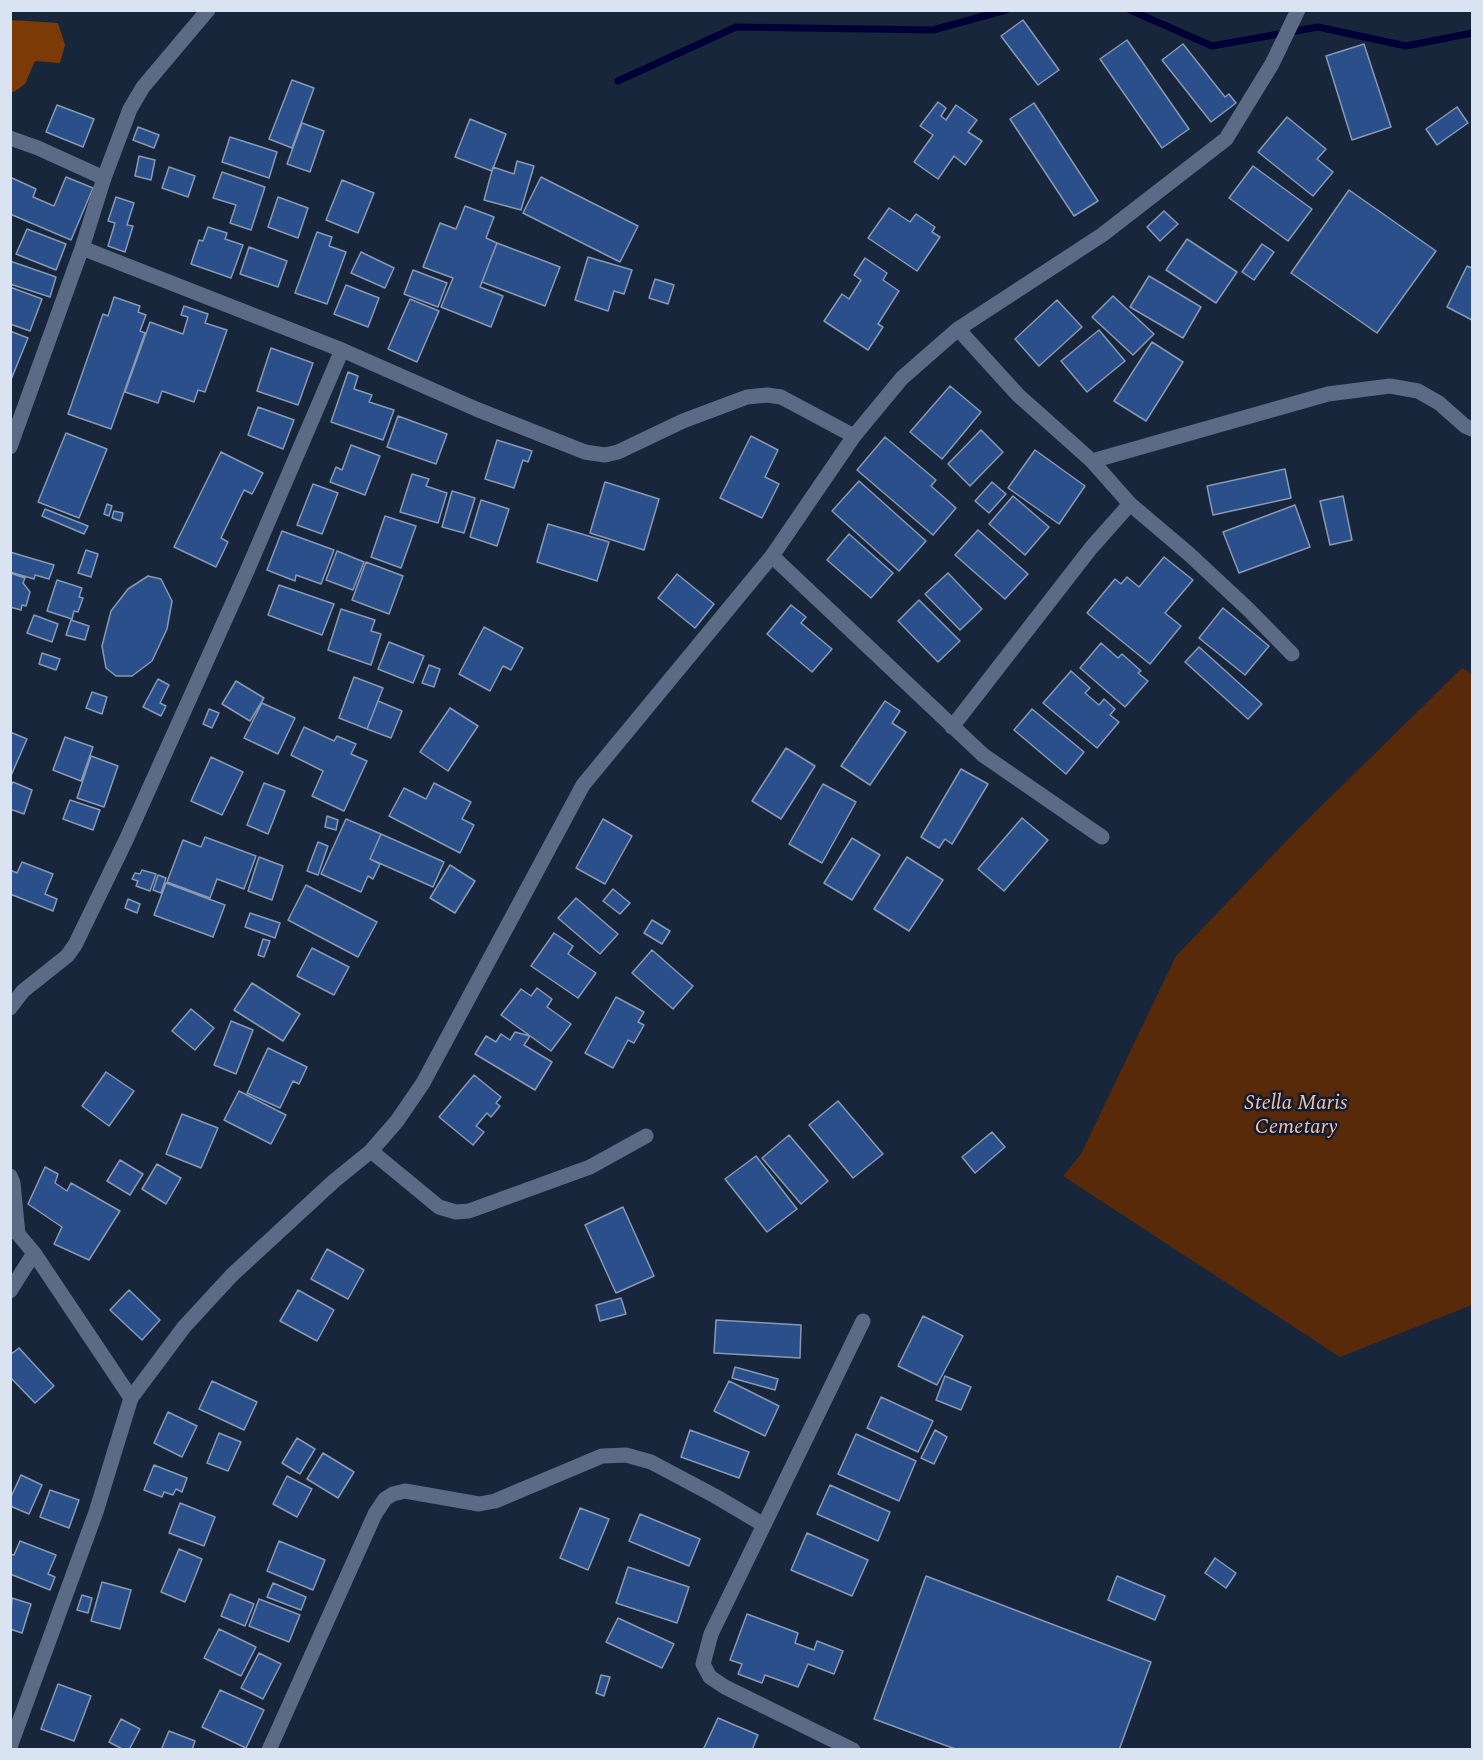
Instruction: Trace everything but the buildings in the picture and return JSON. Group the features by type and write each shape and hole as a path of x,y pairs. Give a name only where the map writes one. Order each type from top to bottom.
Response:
{"street":[{"path":"10,447 14,427 82,248 104,178 136,97 208,10"},
{"path":"10,1747 96,1512 131,1398 183,1327 232,1275 334,1181 371,1151 397,1121 423,1083 583,785 772,556 854,436 902,378 958,329 1102,235 1222,143 1234,129 1272,64 1298,10"},
{"path":"10,138 104,178"},
{"path":"82,248 342,350 476,409 585,452 605,455 618,452 683,421 747,397 767,395 782,397 854,436"},
{"path":"958,329 1018,395 1092,461 1130,504 1206,570 1292,654"},
{"path":"10,1008 23,991 67,956 75,945 126,840 242,582 342,350"},
{"path":"1092,461 1328,394 1390,386 1418,391 1439,403 1465,426 1473,429"},
{"path":"952,727 1091,548 1130,504"},
{"path":"772,556 983,755 1102,837"},
{"path":"371,1151 439,1207 456,1212 469,1211 590,1167 646,1136"},
{"path":"10,1176 13,1183 14,1231 34,1253 131,1398"},
{"path":"10,1291 34,1253"},
{"path":"853,1749 724,1687 710,1677 703,1664 711,1634 863,1322"},
{"path":"272,1748 375,1514 385,1499 393,1494 405,1491 479,1504 495,1501 602,1456 626,1455 651,1462 764,1525"}],"green space":[{"name":"Stella Maris Cemetary","path":"1462,668 1472,674 1472,1305 1340,1357 1063,1176 1081,1154 1176,956 1297,830"}],"shaded area":[{"path":"11,20 58,23 65,45 60,63 35,61 25,84 14,92 10,91"}],"waterway":[{"path":"618,81 736,27 933,30 1006,10"},
{"path":"1130,10 1212,46 1318,27 1406,46 1472,33"}]}
